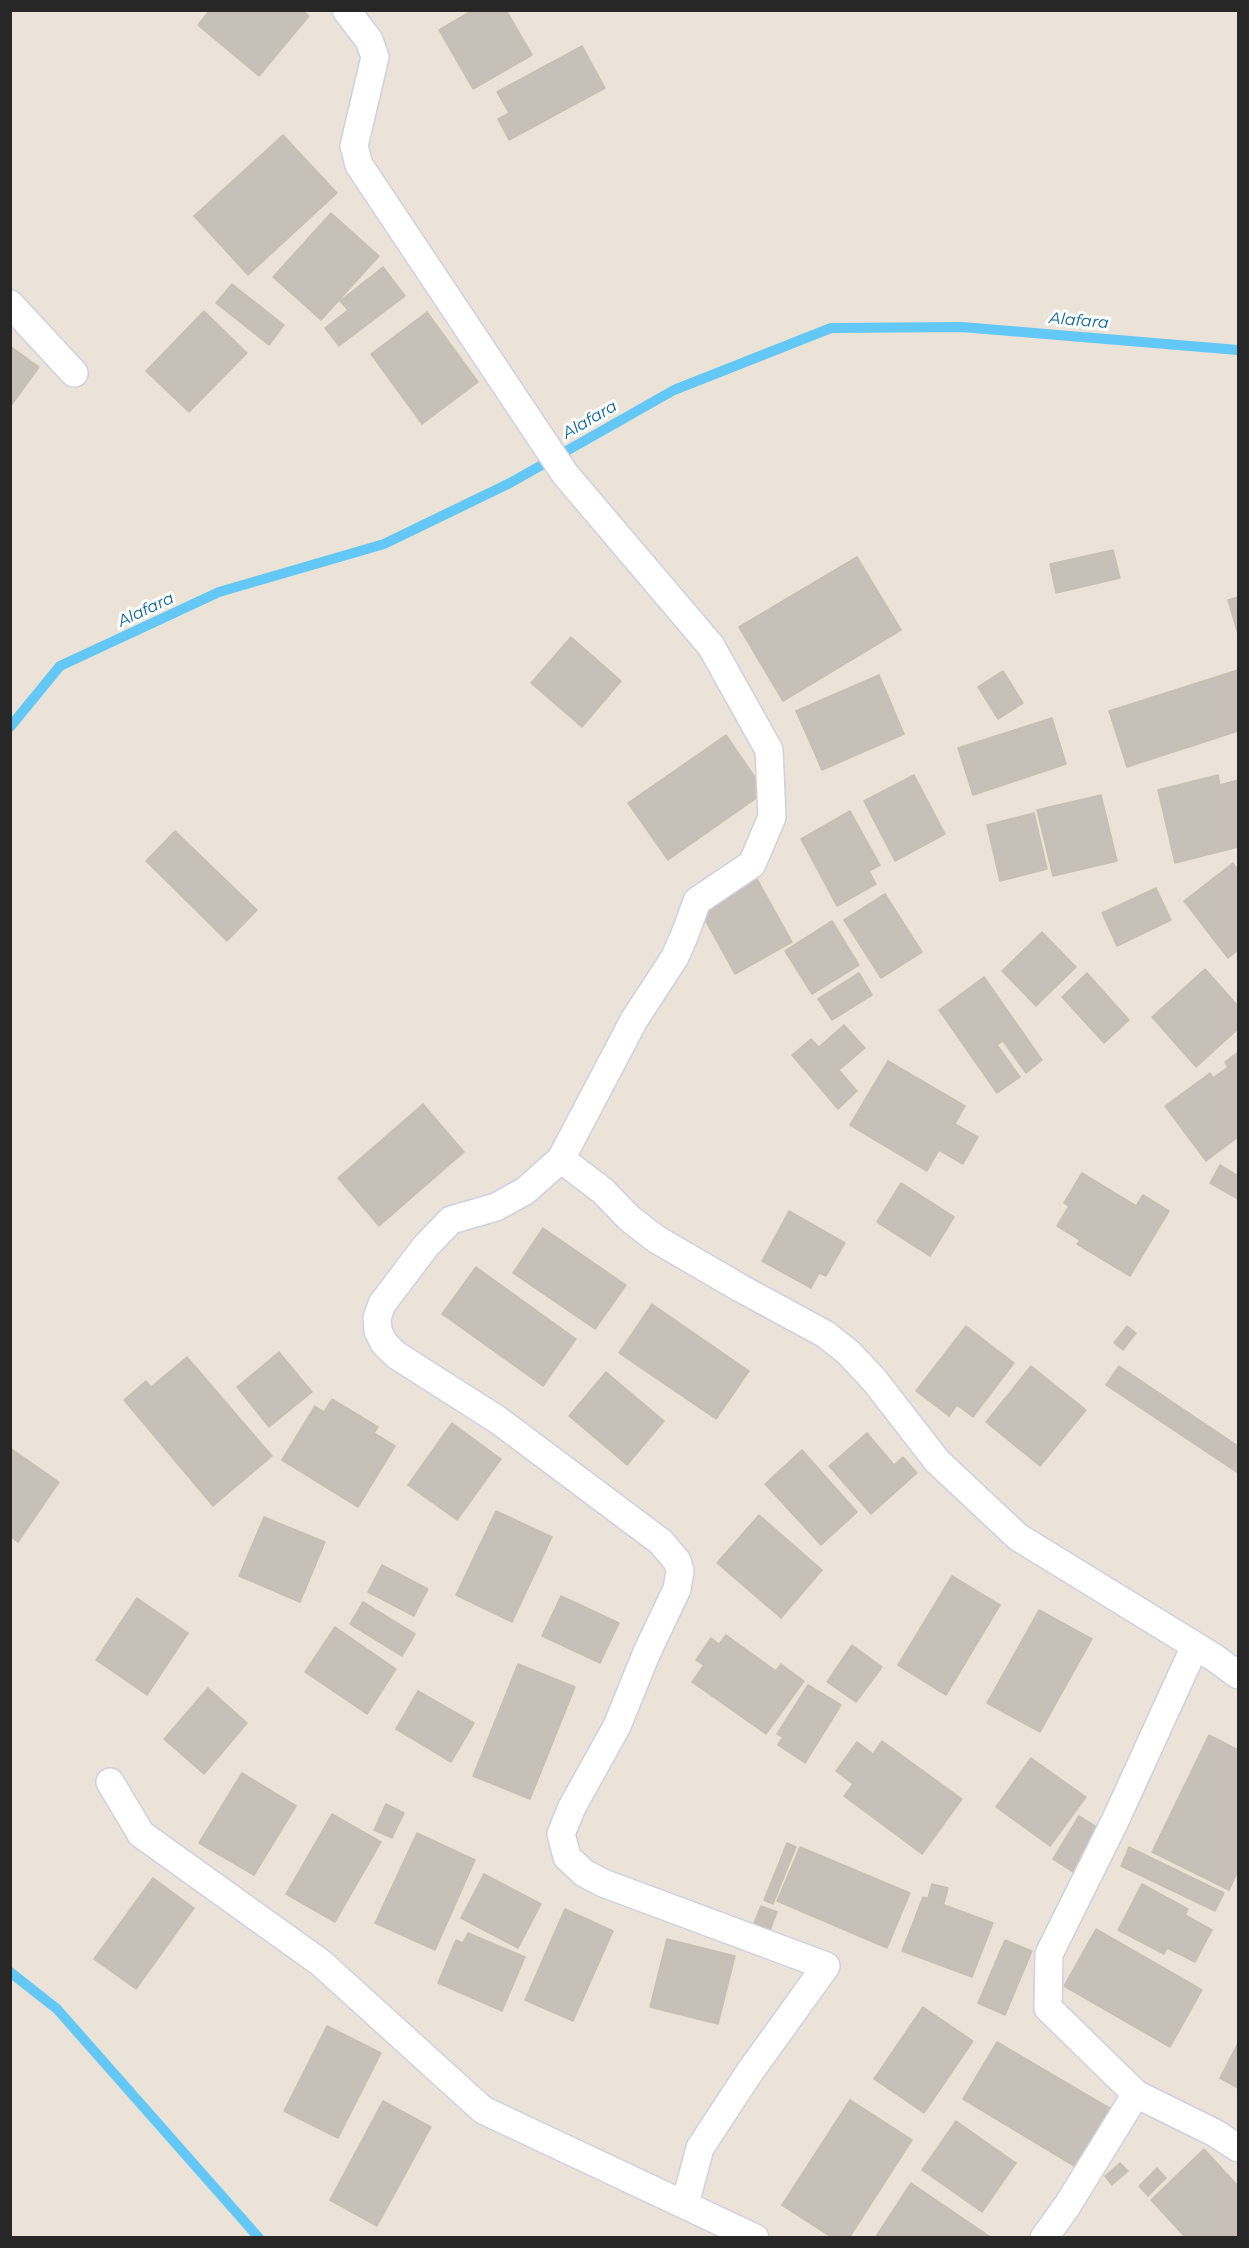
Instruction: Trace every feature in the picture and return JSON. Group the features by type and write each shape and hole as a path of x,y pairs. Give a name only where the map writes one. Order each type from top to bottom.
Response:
{"street":[{"path":"346,10 369,40 375,57 354,146 359,165 565,474 711,646 769,750 772,817 752,864 697,902 675,957 634,1020 561,1159 525,1191 496,1207 451,1220 424,1247 382,1304 377,1318 378,1331 384,1343 396,1355 498,1420 661,1542 677,1561 680,1571 677,1589 647,1652 617,1726 572,1807 561,1834 567,1857 584,1873 603,1883 826,1966 748,2073 700,2148 685,2204"},
{"path":"10,304 74,373"},
{"path":"561,1159 603,1191 629,1218 656,1239 825,1334 849,1353 875,1381 937,1461 1018,1537 1239,1675"},
{"path":"1195,1646 1115,1821 1049,1954 1048,2008 1136,2094 1215,2133 1239,2148"},
{"path":"110,1782 141,1834 321,1962 483,2110 755,2238"},
{"path":"1044,2238 1067,2206 1136,2094"}],"building":[{"path":"210,10 302,10 309,16 259,76 198,25"},
{"path":"473,10 506,10 532,55 473,89 439,30"},
{"path":"582,46 605,88 509,140 498,119 509,113 497,92"},
{"path":"283,135 337,193 248,275 194,216"},
{"path":"331,213 379,256 321,320 273,277"},
{"path":"383,267 405,296 339,346 325,328 348,310 340,301"},
{"path":"232,284 284,325 269,345 216,303"},
{"path":"204,311 247,353 189,412 146,371"},
{"path":"427,312 478,382 422,424 371,354"},
{"path":"10,346 39,367 10,407"},
{"path":"1113,550 1120,578 1056,593 1050,564"},
{"path":"857,557 901,630 783,701 739,627"},
{"path":"1238,597 1238,634 1228,600"},
{"path":"571,637 621,681 582,727 531,683"},
{"path":"1238,670 1238,731 1127,767 1109,711"},
{"path":"1003,671 1023,703 998,719 978,687"},
{"path":"879,675 904,734 822,770 796,711"},
{"path":"1052,718 1066,764 973,795 958,748"},
{"path":"726,735 765,792 668,860 628,803"},
{"path":"914,775 945,834 895,861 864,801"},
{"path":"1218,775 1220,785 1238,780 1238,847 1175,863 1158,790"},
{"path":"1101,795 1117,861 1053,876 1037,810"},
{"path":"850,811 880,865 869,871 876,884 837,906 801,839"},
{"path":"1034,813 1047,869 1000,881 987,825"},
{"path":"175,831 257,910 227,941 146,861"},
{"path":"1233,863 1238,871 1238,950 1228,958 1184,901"},
{"path":"756,877 792,942 735,974 699,909"},
{"path":"1156,888 1171,920 1117,946 1102,913"},
{"path":"885,894 922,952 881,978 844,920"},
{"path":"832,921 859,965 812,994 785,951"},
{"path":"1042,932 1076,967 1036,1006 1002,971"},
{"path":"1205,969 1238,1006 1238,1029 1196,1067 1152,1017"},
{"path":"859,973 872,995 832,1020 818,999"},
{"path":"1087,973 1129,1020 1104,1043 1062,997"},
{"path":"984,977 1042,1060 1026,1073 1003,1041 997,1045 1020,1077 997,1093 939,1010"},
{"path":"844,1025 865,1048 839,1070 857,1091 838,1109 792,1055 811,1039 819,1047"},
{"path":"1238,1052 1238,1137 1206,1161 1165,1106 1210,1073 1213,1078 1228,1067 1225,1062"},
{"path":"888,1061 965,1106 955,1124 978,1137 963,1164 939,1150 927,1171 850,1125"},
{"path":"423,1104 464,1152 379,1226 338,1178"},
{"path":"1220,1165 1238,1176 1238,1199 1210,1183"},
{"path":"1082,1173 1136,1206 1143,1195 1169,1211 1130,1276 1077,1244 1080,1240 1057,1226 1069,1206 1064,1203"},
{"path":"901,1183 954,1217 930,1256 877,1222"},
{"path":"789,1211 845,1243 826,1276 819,1273 811,1288 762,1261"},
{"path":"543,1228 626,1285 595,1329 513,1273"},
{"path":"476,1267 576,1339 543,1386 442,1314"},
{"path":"652,1304 749,1371 716,1419 619,1353"},
{"path":"966,1326 1014,1363 973,1417 957,1405 949,1416 916,1391"},
{"path":"1127,1326 1136,1333 1123,1350 1114,1343"},
{"path":"279,1352 312,1392 269,1427 237,1387"},
{"path":"187,1357 272,1456 213,1506 124,1400 146,1381 151,1387"},
{"path":"1031,1366 1086,1410 1040,1466 986,1422"},
{"path":"1119,1366 1238,1446 1238,1473 1106,1385"},
{"path":"606,1372 664,1421 627,1465 569,1416"},
{"path":"332,1399 378,1427 374,1433 395,1446 358,1507 282,1460 315,1406 324,1412"},
{"path":"452,1423 501,1459 457,1520 408,1485"},
{"path":"867,1433 894,1465 903,1457 917,1473 871,1514 829,1466"},
{"path":"10,1448 59,1482 18,1542 10,1536"},
{"path":"802,1450 857,1512 821,1545 765,1484"},
{"path":"496,1511 552,1537 512,1622 456,1595"},
{"path":"759,1515 822,1570 781,1618 717,1563"},
{"path":"264,1517 325,1542 300,1602 239,1576"},
{"path":"382,1565 428,1589 414,1616 368,1592"},
{"path":"952,1576 1000,1605 946,1695 898,1665"},
{"path":"561,1596 619,1623 600,1663 542,1636"},
{"path":"137,1598 188,1633 147,1695 96,1660"},
{"path":"363,1602 415,1634 402,1656 350,1624"},
{"path":"1039,1610 1092,1639 1040,1732 987,1703"},
{"path":"335,1627 396,1669 367,1714 305,1672"},
{"path":"726,1635 776,1671 781,1664 804,1681 766,1734 692,1682 704,1665 696,1660 711,1638 719,1644"},
{"path":"852,1645 882,1667 856,1702 827,1682"},
{"path":"518,1664 575,1687 530,1799 473,1776"},
{"path":"808,1685 841,1705 805,1763 778,1745 783,1737 777,1734"},
{"path":"208,1688 247,1723 204,1774 164,1739"},
{"path":"418,1691 474,1723 451,1762 396,1729"},
{"path":"1209,1735 1238,1750 1238,1871 1229,1890 1152,1852"},
{"path":"882,1741 962,1799 922,1854 844,1796 853,1784 836,1771 857,1742 873,1754"},
{"path":"1031,1758 1086,1797 1050,1846 996,1807"},
{"path":"242,1773 296,1806 254,1875 199,1843"},
{"path":"386,1804 404,1813 392,1838 374,1830"},
{"path":"332,1814 381,1842 335,1922 286,1894"},
{"path":"1079,1816 1101,1830 1075,1873 1053,1859"},
{"path":"417,1833 475,1860 435,1950 375,1923"},
{"path":"787,1843 796,1847 773,1904 764,1900"},
{"path":"800,1847 910,1893 887,1948 777,1901"},
{"path":"1129,1847 1224,1893 1215,1911 1121,1866"},
{"path":"484,1874 541,1904 518,1948 461,1918"},
{"path":"153,1878 194,1908 136,1989 94,1959"},
{"path":"932,1884 948,1888 944,1903 928,1898"},
{"path":"1142,1884 1188,1909 1185,1915 1212,1930 1195,1962 1167,1948 1164,1954 1118,1930"},
{"path":"923,1897 993,1923 972,1977 902,1951"},
{"path":"761,1906 777,1912 770,1930 754,1923"},
{"path":"565,1909 613,1931 573,2021 525,2000"},
{"path":"1096,1929 1202,1990 1170,2047 1064,1986"},
{"path":"468,1933 525,1957 502,2011 438,1983 456,1940 463,1943"},
{"path":"667,1939 735,1956 718,2024 650,2007"},
{"path":"1005,1940 1032,1951 1005,2015 978,2003"},
{"path":"923,2007 973,2041 924,2113 874,2079"},
{"path":"327,2026 381,2053 338,2138 284,2111"},
{"path":"997,2042 1111,2109 1076,2167 963,2099"},
{"path":"1238,2043 1238,2088 1220,2078"},
{"path":"850,2100 912,2140 849,2238 833,2238 782,2205"},
{"path":"383,2101 431,2127 377,2226 330,2200"},
{"path":"956,2121 1016,2163 982,2212 922,2170"},
{"path":"1204,2149 1238,2186 1238,2238 1186,2238 1151,2200"},
{"path":"1120,2163 1128,2171 1112,2185 1105,2176"},
{"path":"1157,2168 1166,2178 1148,2196 1139,2186"},
{"path":"911,2183 992,2238 875,2238"}],"waterway":[{"name":"Alafara","path":"10,727 60,666 219,592 384,544 510,483 674,390 831,328 962,327 1238,350"},
{"path":"10,1972 57,2009 259,2238"}]}
